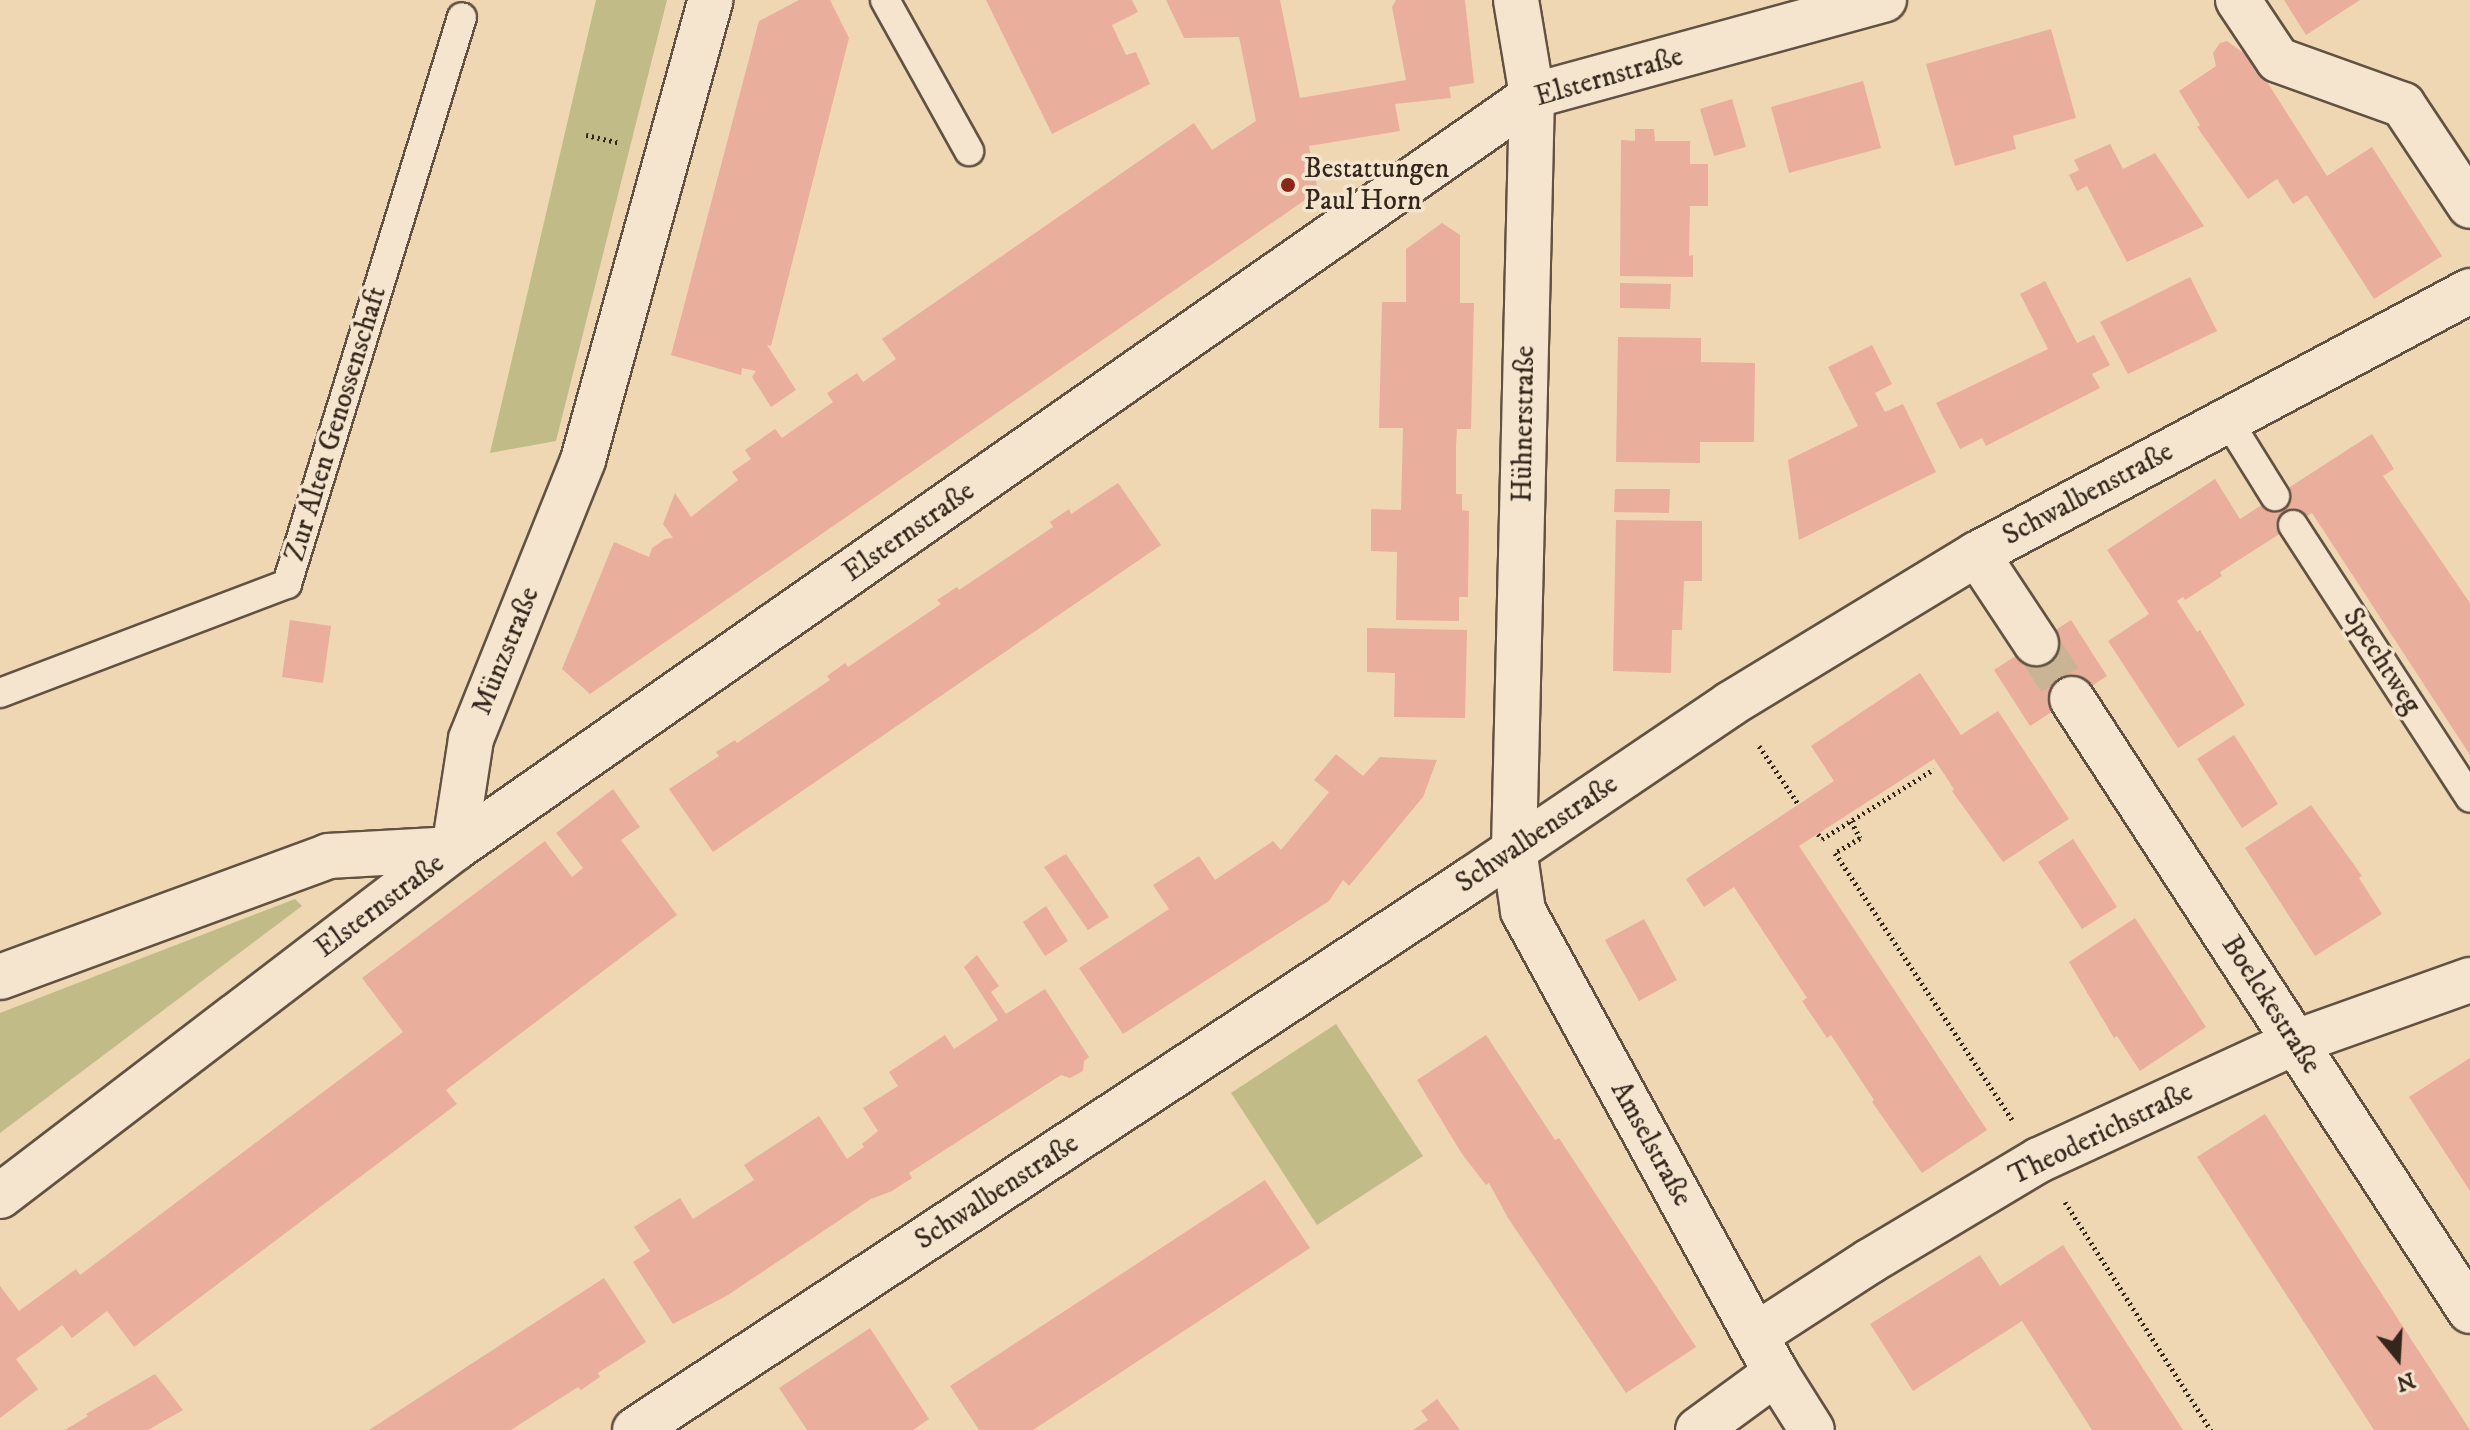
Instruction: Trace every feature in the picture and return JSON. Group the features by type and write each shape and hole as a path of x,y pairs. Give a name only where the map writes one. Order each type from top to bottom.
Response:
{"street":[{"name":"Hühnerstraße","path":"1514,849 1532,96 1516,0"},
{"name":"Elsternstraße","path":"0,1196 454,849 1532,96 1884,0"},
{"path":"2238,0 2278,60 2403,105 2470,206"},
{"name":"Münzstraße","path":"454,849 471,739 583,460 712,1"},
{"name":"Schwalbenstraße","path":"635,1430 1730,704 1977,554 2470,291"},
{"path":"1977,554 2036,643"},
{"name":"Boelckestraße","path":"2072,699 2470,1311"},
{"path":"0,977 328,856 454,849"},
{"name":"Amselstraße","path":"1514,849 1523,911 1776,1373 1812,1430"},
{"name":"Theoderichstraße","path":"1756,1335 1870,1261 2039,1160 2296,1042 2470,980"},
{"path":"1698,1430 1776,1373"}],"lane":[{"path":"885,0 969,151"},
{"name":"Zur Alten Genossenschaft","path":"0,693 287,584 462,17"},
{"path":"2227,419 2275,496"},
{"name":"Spechtweg","path":"2293,525 2470,798"}],"path":[{"path":"1730,704 1799,805"},
{"path":"1818,834 1822,839 1934,769"},
{"path":"1835,853 1860,838 1851,821"}],"shaded area":[{"path":"596,0 667,0 556,441 490,453"},
{"path":"295,899 302,906 0,1133 0,1013"},
{"path":"1336,1024 1423,1156 1317,1225 1231,1093"}],"building":[{"path":"799,0 830,0 849,38 771,346 767,345 796,390 771,407 752,377 756,371 742,368 741,375 671,355 759,21"},
{"path":"986,0 1132,0 1138,12 1112,25 1126,55 1136,52 1150,84 1052,134"},
{"path":"1166,0 1280,0 1300,98 1406,80 1392,7 1396,0 1465,0 1474,83 1449,87 1451,98 1395,104 1400,131 1309,146 1318,191 590,694 562,669 614,542 649,557 652,548 665,539 673,538 663,524 675,493 691,517 738,480 732,472 751,459 745,450 775,429 782,438 833,402 827,393 857,373 863,382 896,359 882,339 1194,123 1212,150 1256,121 1239,37 1184,38"},
{"path":"2284,0 2360,0 2306,35"},
{"path":"2051,29 2076,118 2013,136 2016,149 1955,166 1926,64"},
{"path":"2227,41 2242,52 2246,49 2327,176 2372,147 2442,256 2374,299 2307,195 2293,204 2277,179 2248,199 2197,127 2200,125 2179,91 2216,66 2213,53 2220,43"},
{"path":"1863,81 1881,148 1789,173 1771,107"},
{"path":"1732,99 1746,147 1714,156 1700,109"},
{"path":"1635,129 1654,129 1655,141 1690,141 1690,164 1708,164 1708,206 1690,206 1689,256 1693,255 1693,277 1620,276 1621,140 1635,141"},
{"path":"2110,144 2123,169 2155,153 2204,226 2127,262 2087,186 2077,191 2069,175 2079,170 2074,160"},
{"path":"1442,223 1460,235 1460,303 1474,303 1471,429 1457,429 1456,445 1456,494 1462,494 1462,510 1469,511 1468,597 1459,597 1459,621 1396,620 1397,552 1371,551 1371,509 1401,510 1403,428 1379,428 1382,302 1406,302 1406,249"},
{"path":"2190,277 2217,331 2128,374 2100,322"},
{"path":"2045,281 2077,343 2094,335 2110,365 2092,374 2100,388 1986,446 1982,438 1960,449 1936,403 2048,349 2020,294"},
{"path":"1620,283 1671,284 1670,309 1620,308"},
{"path":"1618,337 1701,338 1701,362 1755,363 1754,442 1700,442 1700,463 1616,462"},
{"path":"1872,345 1892,384 1875,393 1885,412 1903,404 1936,472 1799,540 1788,460 1858,426 1828,367"},
{"path":"2372,434 2394,469 2383,476 2470,603 2470,755 2312,513 2220,572 2222,576 2185,600 2183,597 2177,601 2197,632 2200,630 2245,705 2178,748 2108,641 2149,614 2107,550 2215,479 2240,519"},
{"path":"1118,483 1161,545 713,852 669,789 719,756 716,752 735,740 737,743 830,680 827,676 845,663 848,667 941,604 937,600 957,587 959,590 1053,527 1050,522 1069,509 1071,514"},
{"path":"1615,489 1670,489 1669,513 1614,512"},
{"path":"1616,520 1702,521 1702,581 1684,581 1682,630 1672,630 1671,673 1613,671"},
{"path":"290,620 331,626 323,683 282,677"},
{"path":"2071,620 2107,676 2030,726 1994,670"},
{"path":"1367,628 1467,630 1465,718 1394,717 1395,673 1367,672"},
{"path":"1920,673 1961,735 1998,711 2069,819 2003,862 1952,791 1954,789 1934,759 1799,846 1987,1130 1922,1173 1872,1102 1874,1100 1831,1035 1827,1038 1802,1001 1807,998 1734,887 1704,907 1686,879 1834,781 1811,746"},
{"path":"2234,735 2278,804 2242,828 2197,759"},
{"path":"1336,754 1363,776 1380,757 1437,760 1423,797 1349,886 1343,880 1329,901 1123,1034 1079,968 1169,909 1153,885 1199,856 1215,880 1273,841 1281,850 1329,792 1314,780"},
{"path":"613,789 640,827 621,840 677,915 446,1090 457,1104 134,1347 107,1311 72,1338 62,1325 16,1359 38,1389 0,1418 0,1286 19,1311 76,1269 80,1275 403,1032 362,978 545,841 572,877 583,868 556,833"},
{"path":"2311,805 2362,876 2359,878 2382,914 2315,956 2245,848"},
{"path":"2073,839 2117,907 2082,929 2038,862"},
{"path":"1066,854 1109,917 1088,930 1044,867"},
{"path":"1046,906 1068,941 1045,956 1023,922"},
{"path":"2135,918 2206,1027 2140,1071 2117,1036 2114,1038 2069,962"},
{"path":"1644,919 1677,980 1639,1001 1605,940"},
{"path":"977,955 999,986 991,992 1006,1014 1045,989 1089,1057 1084,1061 1083,1071 1070,1078 1061,1075 909,1173 912,1178 892,1191 871,1199 728,1295 673,1324 633,1262 650,1251 634,1227 680,1198 693,1219 754,1180 744,1165 819,1116 847,1159 864,1147 862,1144 878,1131 863,1108 898,1086 889,1072 945,1035 954,1049 998,1020 964,967"},
{"path":"1486,1035 1555,1140 1559,1138 1696,1347 1626,1393 1508,1218 1489,1183 1486,1185 1462,1154 1417,1080"},
{"path":"2470,1058 2470,1191 2409,1097"},
{"path":"2265,1114 2470,1430 2374,1430 2197,1157"},
{"path":"1265,1180 1310,1248 1033,1430 979,1430 950,1386"},
{"path":"2063,1245 2183,1430 2092,1430 2022,1321 1913,1391 1870,1324 1980,1255 2000,1286"},
{"path":"604,1278 646,1342 598,1373 600,1377 581,1390 578,1387 511,1430 369,1430"},
{"path":"870,1328 929,1419 913,1430 807,1430 779,1388"},
{"path":"155,1374 183,1410 148,1430 65,1430 88,1416 86,1414"},
{"path":"1437,1399 1460,1430 1413,1430 1428,1420 1421,1411"}],"tunnel":[{"path":"2036,643 2072,699"}],"place":[{"name":"Bestattungen Paul Horn","path":"1288,185"}]}
